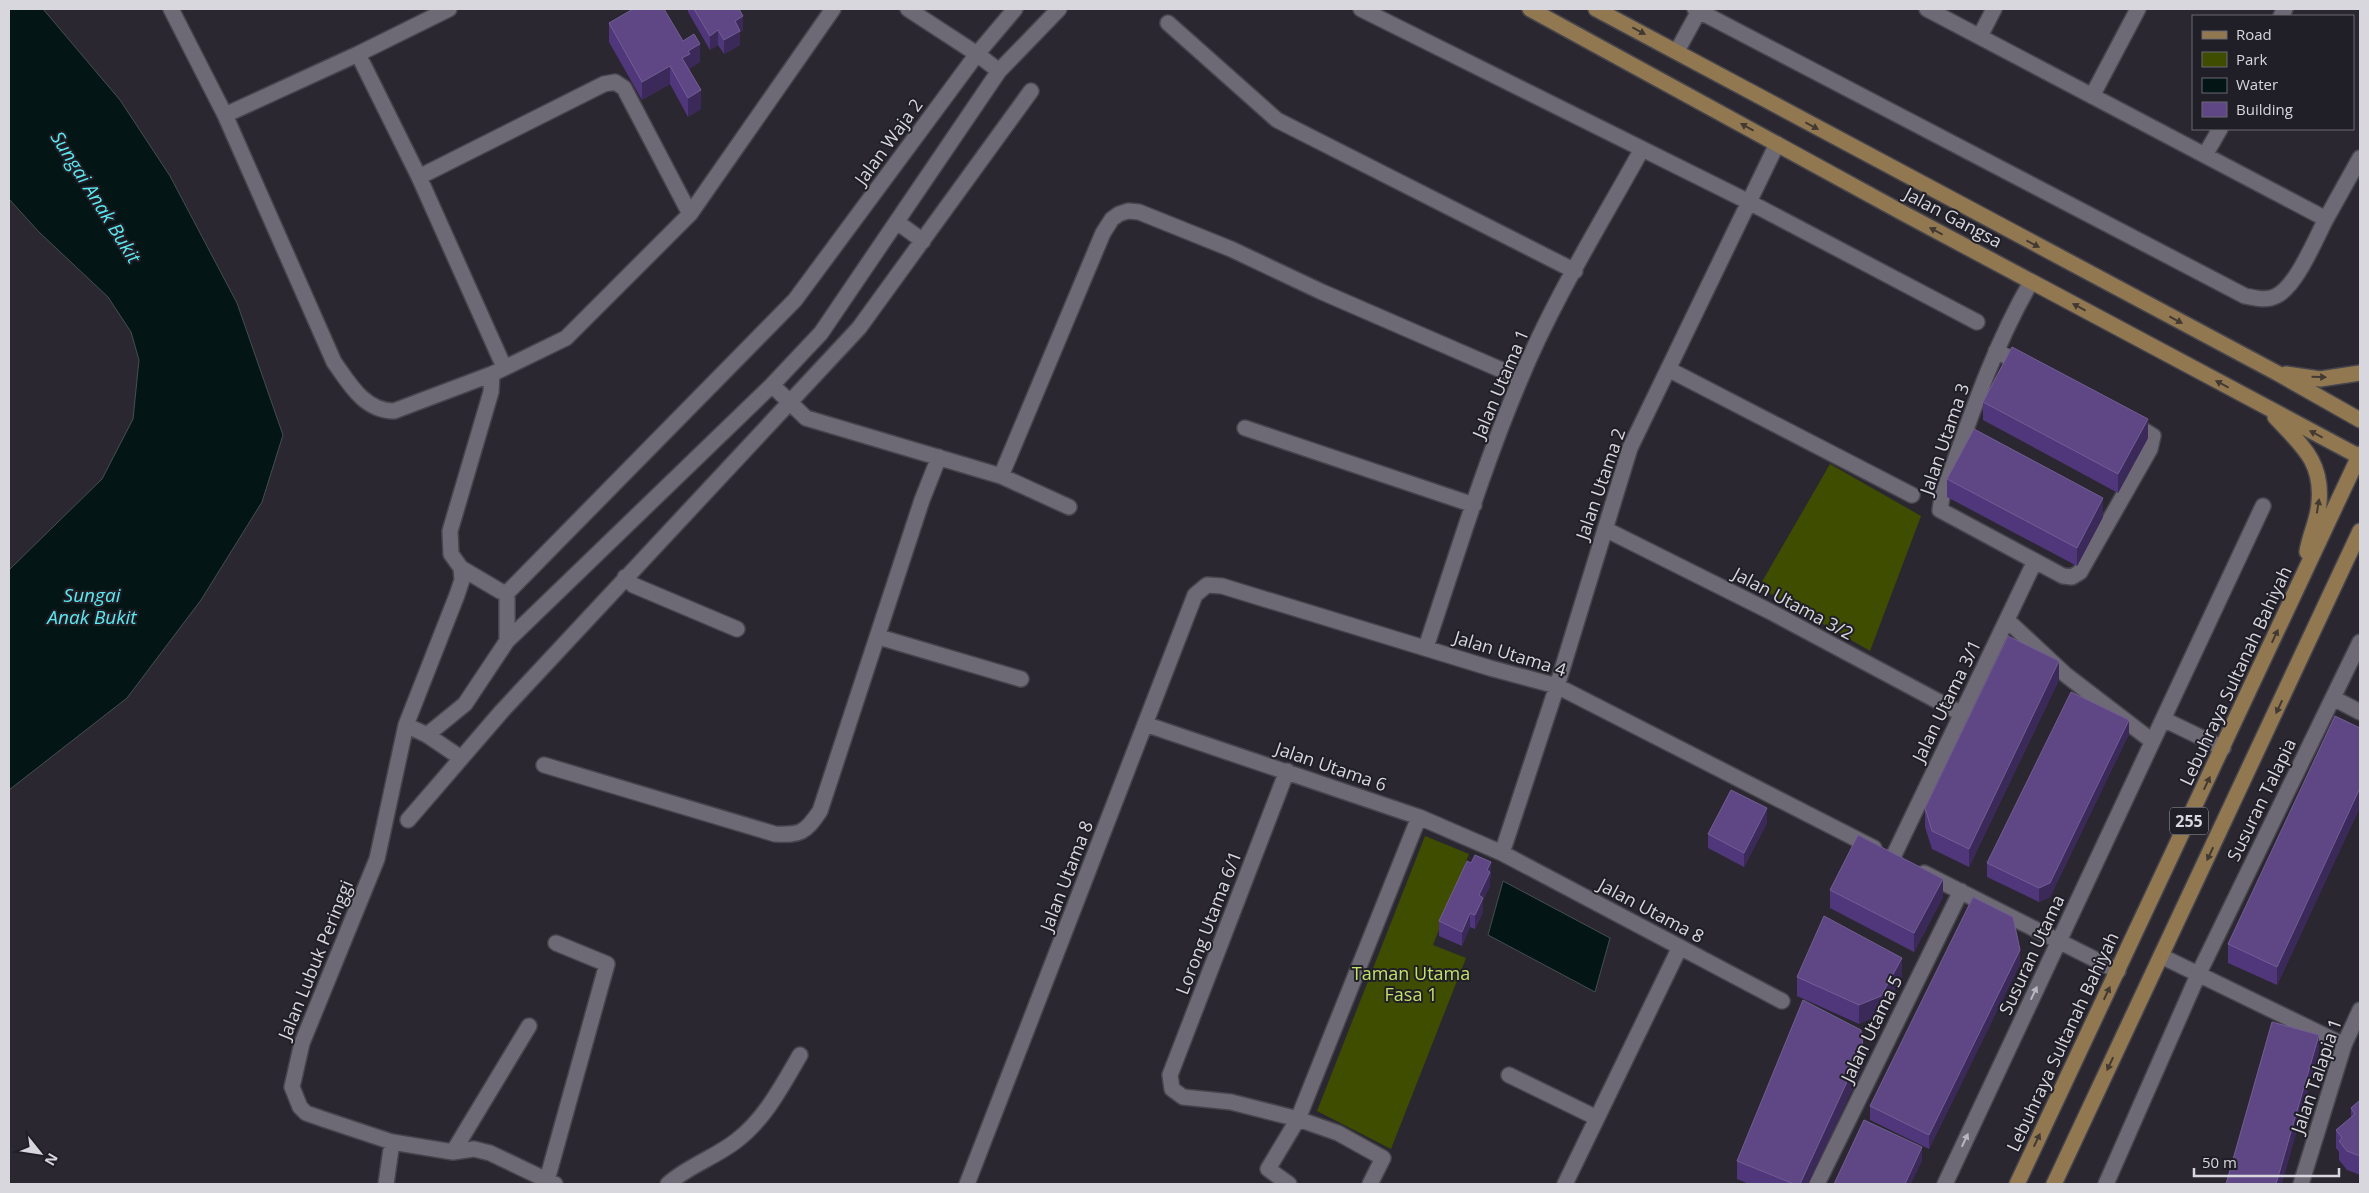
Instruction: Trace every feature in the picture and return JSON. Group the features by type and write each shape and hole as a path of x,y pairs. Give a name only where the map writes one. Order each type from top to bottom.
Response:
{"main road":[{"name":"Jalan Gangsa","path":"1530,9 2031,282 2360,456"},
{"name":"Jalan Gangsa","path":"1596,9 2277,373 2360,420"},
{"path":"2277,373 2320,379 2360,374"},
{"path":"2265,407 2309,453 2318,478 2319,504 2308,549 2306,571"},
{"name":"Lebuhraya Sultanah Bahiyah","path":"2017,1184 2360,456"},
{"name":"255","path":"2054,1184 2360,531"},
{"path":"2344,567 2360,548"}],"street":[{"path":"171,9 224,114 334,362 358,396 386,411 394,411 498,371 566,338 690,214 833,9"},
{"path":"224,114 358,54 449,9"},
{"path":"908,9 977,54 999,71"},
{"name":"Jalan Waja 2","path":"507,593 795,300 977,54 1015,9"},
{"path":"427,735 464,704 507,641 772,385 821,333 999,71 1059,9"},
{"path":"1361,9 1749,202 1977,322"},
{"path":"1677,51 1698,9 2245,296 2260,299 2275,297 2290,286 2360,158"},
{"path":"1927,9 2326,220"},
{"path":"1980,36 1994,9"},
{"path":"2092,96 2138,9"},
{"path":"1168,23 1277,120 1575,271"},
{"path":"358,54 419,177 498,371 450,531 452,554 461,568 500,591 507,593 507,641"},
{"path":"419,177 604,84 614,82 624,88 690,214"},
{"path":"408,820 461,758 625,577 859,328 1031,91"},
{"path":"2206,155 2219,130"},
{"name":"Jalan Utama 2","path":"1502,853 1557,686 1630,448 1777,144"},
{"name":"Jalan Utama 1","path":"1426,647 1496,441 1520,378 1575,271 1642,149"},
{"path":"1001,476 1092,255 1112,219 1128,210 1139,212 1231,249 1322,292 1520,378"},
{"path":"897,222 923,241"},
{"name":"Jalan Utama 3","path":"2031,282 2013,311 1996,351 1942,497 1940,510 2063,576 2072,577 2080,572 2150,449 2153,436 2118,415"},
{"path":"1996,351 2040,374"},
{"name":"Jalan Utama 3","path":"1668,369 1912,495"},
{"path":"772,385 806,418 1001,476 1069,506"},
{"path":"1245,428 1474,505"},
{"path":"544,765 774,834 800,834 810,826 820,811 879,637 922,500 939,457"},
{"name":"Susuran Utama","path":"1945,1184 2263,506"},
{"name":"Jalan Utama 3/2","path":"1605,529 1769,611 1962,714"},
{"name":"Jalan Utama 3/1","path":"1893,857 2035,561"},
{"name":"Jalan Lubuk Peringgi","path":"461,568 462,580 457,596 406,725 377,859 302,1043 292,1087 300,1107 306,1113 392,1142 453,1152 474,1149 490,1153 551,1182"},
{"path":"625,577 633,585 736,629"},
{"name":"Jalan Utama 4","path":"1207,585 1222,586 1490,668 1557,686 1838,831 2118,971"},
{"name":"Jalan Utama 8","path":"967,1184 1195,596 1207,585"},
{"path":"2007,620 2066,675 2152,741"},
{"path":"879,637 1021,679"},
{"name":"Susuran Talapia","path":"2106,1184 2198,974 2360,642"},
{"path":"2333,698 2360,712"},
{"path":"2162,720 2223,748"},
{"name":"Jalan Utama 6","path":"1145,724 1419,817 1502,853"},
{"path":"406,725 427,735 461,758"},
{"name":"Lorong Utama 6/1","path":"1287,771 1170,1075 1172,1089 1183,1097 1230,1102 1298,1119"},
{"path":"1289,1184 1268,1169 1298,1119 1419,817"},
{"name":"Jalan Utama 8","path":"1502,853 1782,1002"},
{"name":"Jalan Utama 5","path":"1817,1184 1961,891"},
{"path":"551,1182 607,964 556,943"},
{"path":"1565,1184 1680,947"},
{"path":"2161,956 2344,1045"},
{"name":"Jalan Talapia 1","path":"2301,1184 2344,1045 2360,1010"},
{"path":"453,1152 529,1026"},
{"path":"668,1184 686,1170 720,1152 749,1130 772,1101 800,1055"},
{"path":"1509,1075 1597,1118"},
{"path":"1298,1119 1338,1133 1383,1158 1370,1184"},
{"path":"386,1184 392,1142"}],"green space":[{"path":"1830,464 1921,516 1870,651 1759,587"},
{"name":"Taman Utama Fasa 1","path":"1425,836 1469,854 1433,945 1466,958 1391,1149 1317,1111"}],"water":[{"name":"Sungai Anak Bukit","path":"9,9 43,9 120,100 170,176 237,303 283,435 262,502 201,600 127,698 9,790 9,570 102,479 133,419 139,360 131,332 108,297 39,232 9,199"},
{"path":"1503,881 1610,938 1595,992 1488,935"}],"building":[{"path":"633,9 664,9 683,41 694,34 700,44 688,51 690,54 682,58 701,90 688,98 670,66 642,82 609,23"},
{"path":"694,9 739,9 743,16 735,21 740,31 724,40 718,30 710,36"},
{"path":"2012,347 2148,419 2118,474 1983,402"},
{"path":"1974,429 2103,498 2077,548 1947,479"},
{"path":"2008,636 2059,661 1969,849 1932,831 1925,808"},
{"path":"2071,692 2129,720 2050,883 2039,888 1987,863"},
{"path":"2335,716 2360,728 2360,788 2277,967 2228,944"},
{"path":"1731,790 1767,808 1744,853 1708,834"},
{"path":"1858,835 1943,879 1914,933 1830,890"},
{"path":"1475,855 1491,862 1487,870 1490,872 1479,895 1483,898 1475,915 1470,913 1462,932 1439,921 1467,861 1471,863"},
{"path":"1973,897 2013,917 2020,950 1929,1135 1870,1106"},
{"path":"1824,916 1902,958 1881,996 1859,1005 1797,977"},
{"path":"1803,1000 1861,1030 1863,1047 1800,1184 1794,1184 1737,1161"},
{"path":"2272,1022 2319,1035 2276,1184 2226,1184"},
{"path":"2360,1100 2360,1156 2347,1151 2339,1141 2342,1138 2336,1130 2355,1114 2351,1108"},
{"path":"1864,1120 1922,1147 1905,1184 1834,1184"}]}
